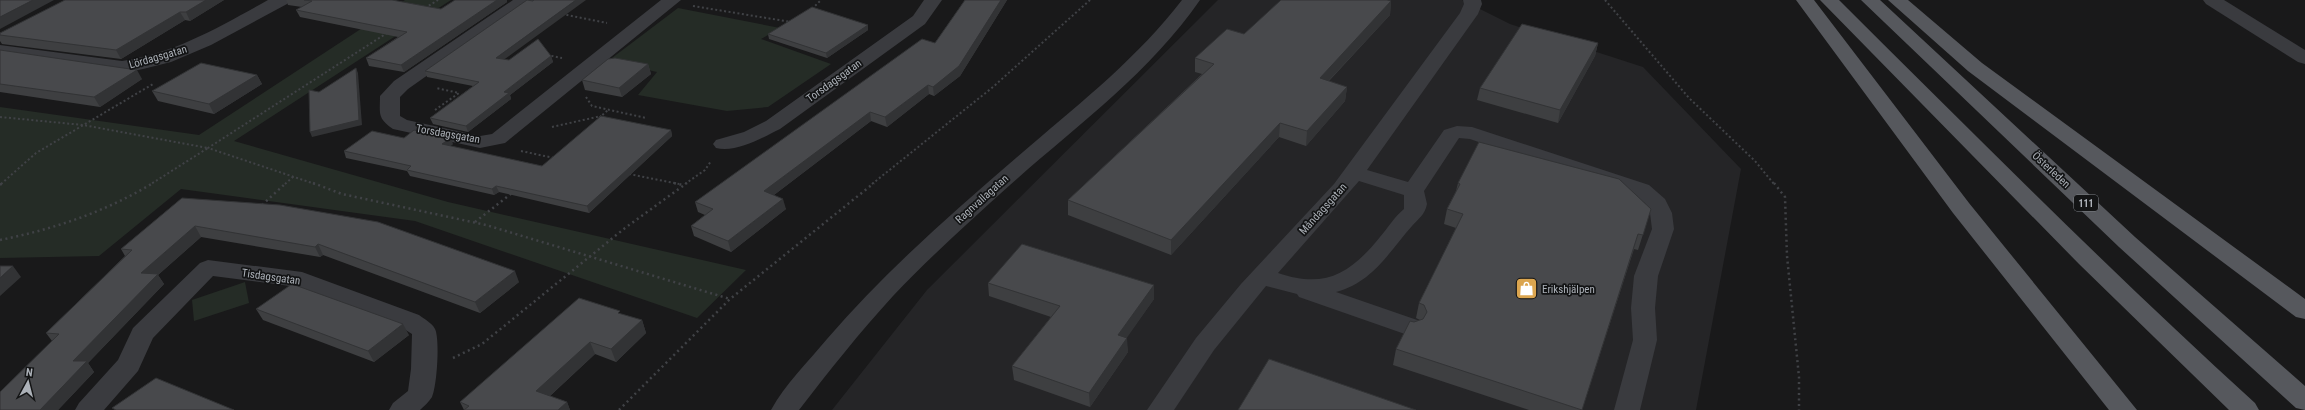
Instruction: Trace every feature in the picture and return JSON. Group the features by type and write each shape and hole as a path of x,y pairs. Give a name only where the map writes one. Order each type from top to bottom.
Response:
{"main road":[{"path":"1805,0 1944,186 2031,298 2124,410"},
{"path":"1829,0 2080,253 2246,410"},
{"name":"Österleden","path":"1870,0 2128,242 2305,401"},
{"path":"1897,0 1975,67 2305,311"}],"street":[{"name":"Lördagsgatan","path":"0,51 122,67 136,65 200,44 281,0"},
{"name":"Torsdagsgatan","path":"723,144 751,136 773,125 919,20 934,0"},
{"name":"Ragnvallagatan","path":"784,410 828,354 900,276 1019,166 1087,109 1121,78 1178,20 1188,0"},
{"name":"Måndagsgatan","path":"1160,410 1205,344 1262,276 1342,189 1469,14 1472,0"},
{"path":"2212,0 2305,58"},
{"name":"Torsdagsgatan","path":"521,3 406,82 390,96 390,118 400,125 480,142 498,139 670,1"},
{"path":"1298,288 1332,285 1351,277 1388,245 1404,220 1415,211 1417,201 1414,191 1451,134 1457,132 1472,133 1641,190 1654,199 1662,213 1663,229 1646,276 1643,308 1645,340 1627,410"},
{"path":"1354,173 1414,191"},
{"name":"Tisdagsgatan","path":"88,410 129,365 142,334 208,268 302,280 410,321 424,331 424,369 420,395 402,410"},
{"path":"1262,276 1411,328"}],"path":[{"path":"418,13 438,0"},
{"path":"808,13 821,0"},
{"path":"620,410 730,300 994,88 1080,11 1090,0"},
{"path":"1605,0 1688,98 1755,161 1785,197 1787,256 1799,377 1799,410"},
{"path":"670,1 791,22 797,19"},
{"path":"521,3 636,28"},
{"path":"0,240 52,227 105,208 167,174 392,30"},
{"path":"545,55 592,64"},
{"path":"573,78 592,106 646,118"},
{"path":"406,82 459,93 411,127"},
{"path":"0,185 8,176 36,153 154,84"},
{"path":"596,121 608,110"},
{"path":"0,117 83,125 208,148 294,176 342,194 475,223 593,256 730,300"},
{"path":"480,142 562,160"},
{"path":"424,369 470,352 482,344 593,256 624,228 705,170 723,144"},
{"path":"548,163 560,153"},
{"path":"622,173 683,185"},
{"path":"261,206 294,176"},
{"path":"475,223 518,188"}],"shaded area":[{"path":"405,0 451,0 234,141 448,202 746,270 697,318 415,221 181,189 99,256 0,258 0,107 199,135"},
{"path":"1218,0 1462,0 1510,24 1643,67 1741,169 1696,410 832,410 927,290"},
{"path":"678,8 780,28 761,39 831,64 768,107 727,111 638,95 657,72 608,61"},
{"path":"245,282 249,303 194,321 192,300"}],"building":[{"path":"0,0 33,0 0,17"},
{"path":"65,0 206,0 186,12 180,12 116,50 0,35 0,33"},
{"path":"304,0 392,0 441,9 455,0 497,0 401,65 366,58 407,32 296,10 312,1"},
{"path":"527,0 576,0 496,58 509,60 538,39 551,56 504,92 509,93 466,126 430,118 479,82 425,71"},
{"path":"965,0 1001,0 959,66 933,87 928,85 885,117 870,112 764,191 783,199 728,241 691,226 713,209 695,202 922,39 935,43"},
{"path":"1281,0 1391,1 1320,78 1347,87 1307,131 1280,123 1171,240 1068,200 1214,64 1195,58 1227,29 1244,34"},
{"path":"812,7 868,25 826,53 768,34"},
{"path":"1522,24 1598,43 1560,110 1480,88"},
{"path":"0,50 137,70 94,97 0,84"},
{"path":"615,58 648,64 619,88 582,80 608,59"},
{"path":"201,63 257,75 209,104 152,91"},
{"path":"356,68 359,120 310,132 309,90 319,92"},
{"path":"601,116 671,130 587,206 496,186 492,189 407,170 411,166 344,151 372,131 404,138 414,130 451,138 442,144 542,166"},
{"name":"Erikshjälpen","path":"1479,142 1619,179 1651,209 1643,235 1638,234 1582,410 1396,349 1410,321 1414,322 1423,319 1427,312 1424,305 1419,303 1463,214 1447,209 1460,184 1458,183"},
{"path":"182,198 280,205 378,222 515,271 475,302 318,244 315,247 195,226 141,273 158,274 73,361 87,361 40,410 0,410 0,392 59,334 46,333 132,250 121,249"},
{"path":"1022,244 1154,285 1118,335 1127,338 1089,393 1012,366 1060,306 988,283"},
{"path":"0,266 13,266 0,278"},
{"path":"292,284 403,324 368,351 256,309"},
{"path":"579,298 620,311 618,313 642,320 611,349 590,342 536,391 567,402 558,410 464,410 469,406 460,402"},
{"path":"1269,359 1416,410 1238,410"},
{"path":"156,378 234,410 116,410 112,408"}],"place":[{"name":"Erikshjälpen","path":"1526,289"}]}
